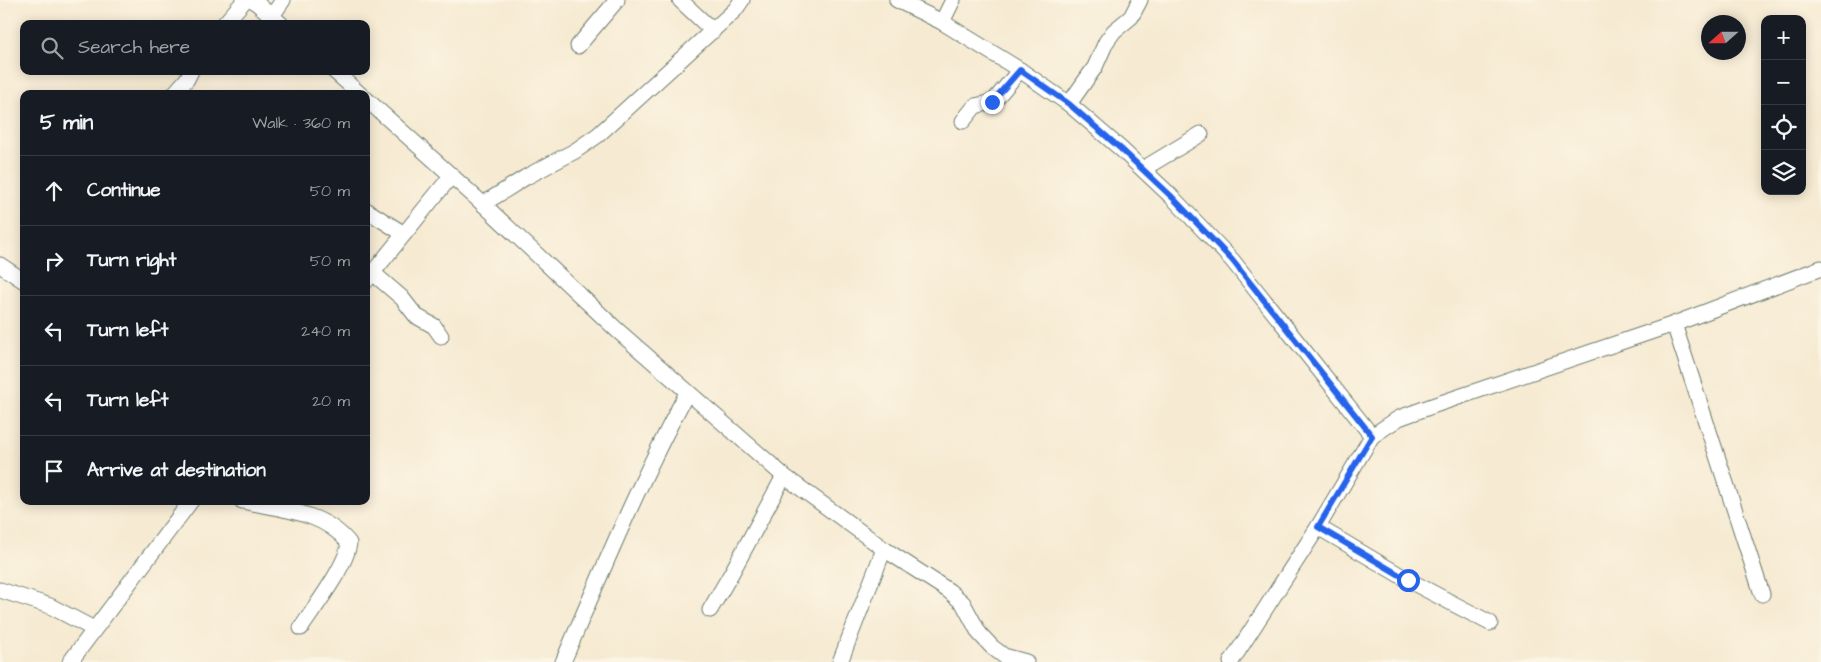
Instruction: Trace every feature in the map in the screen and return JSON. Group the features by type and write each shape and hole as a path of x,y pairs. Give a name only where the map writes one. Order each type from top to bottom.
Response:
{"street":[{"path":"228,20 245,0"},
{"path":"253,0 276,20 283,0"},
{"path":"578,46 617,0"},
{"path":"680,0 713,30"},
{"path":"484,204 598,135 735,10 742,0"},
{"path":"897,0 942,22 1020,70 1069,104 1143,170 1172,197 1232,260 1372,436"},
{"path":"942,22 953,0"},
{"path":"1069,104 1095,67 1106,42 1114,31 1131,17 1140,0"},
{"path":"963,120 975,106 992,102 1020,70"},
{"path":"177,90 189,75"},
{"path":"339,75 355,90"},
{"path":"370,103 484,204 617,330 687,393 784,476 884,549 950,591 963,603 979,633 992,647 1004,656 1026,662"},
{"path":"1143,170 1201,134"},
{"path":"370,276 452,175"},
{"path":"370,213 404,234"},
{"path":"0,265 20,278"},
{"path":"1231,662 1318,527 1372,436 1399,418 1674,324 1821,268"},
{"path":"370,278 402,298 416,316 434,326 441,336"},
{"path":"1674,324 1762,594"},
{"path":"563,662 629,509 662,439 687,393"},
{"path":"710,610 784,476"},
{"path":"70,662 188,505"},
{"path":"263,505 301,512 315,518 341,534 349,543 348,552 301,628"},
{"path":"1318,527 1408,580 1490,623"},
{"path":"840,662 884,549"},
{"path":"0,590 50,606 94,630"}],"route":[{"path":"992,102 1020,70 1069,104 1121,149 1172,197 1232,260 1372,436 1353,465 1318,527 1408,580"}]}
